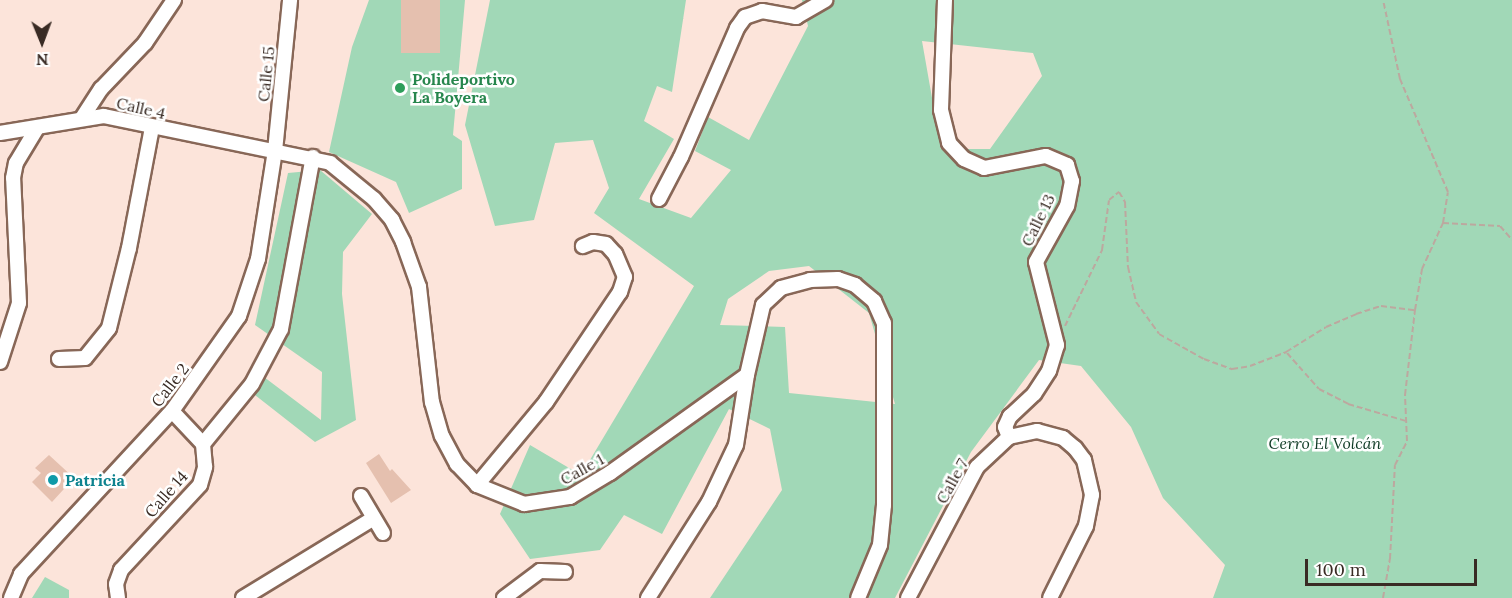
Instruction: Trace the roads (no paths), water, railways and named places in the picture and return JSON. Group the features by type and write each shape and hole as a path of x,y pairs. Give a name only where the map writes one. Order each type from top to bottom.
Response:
{"street":[{"name":"Calle 15","path":"276,151 290,0"},
{"path":"659,199 745,17 762,11 796,17 825,0"},
{"name":"Calle 13","path":"945,0 941,110 949,143 964,159 984,168 1046,156 1066,165 1072,181 1066,206 1036,262 1057,345 1049,371 1034,394 1010,416 1005,427 1009,437"},
{"path":"82,118 101,89 126,66 170,3"},
{"name":"Calle 4","path":"0,133 36,130 82,118 114,117 152,127 276,151"},
{"path":"59,359 86,358 109,328 124,271 152,127"},
{"path":"0,362 19,303 13,178 36,130"},
{"name":"Calle 1","path":"276,151 313,157 330,163 374,199 392,220 404,242 419,286 435,413 457,464 477,485 524,504 553,503 570,497 646,450 747,375"},
{"name":"Calle 2","path":"11,598 21,574 172,411 239,316 258,259 276,151"},
{"path":"172,411 203,444 252,384 281,329 313,157"},
{"path":"477,485 546,402 620,292 624,277 615,254 606,244 593,242 583,246"},
{"path":"648,598 709,502 736,445 747,375 764,305 781,288 810,280 838,279 855,285 874,301 884,323 885,505 880,545 858,598"},
{"path":"1009,437 1036,431 1063,438 1084,460 1089,476 1092,495 1086,526 1050,598"},
{"name":"Calle 7","path":"908,598 977,467 1009,437"},
{"name":"Calle 14","path":"118,598 116,584 121,570 200,485 205,467 203,444"},
{"path":"361,496 383,533"},
{"path":"243,598 374,518"},
{"path":"504,598 540,571 565,572"}],"place":[{"name":"Polideportivo La Boyera","path":"400,88"},
{"name":"Patricia","path":"53,480"}],"park label":[{"name":"Cerro El Volcán","path":"1325,443"}]}
